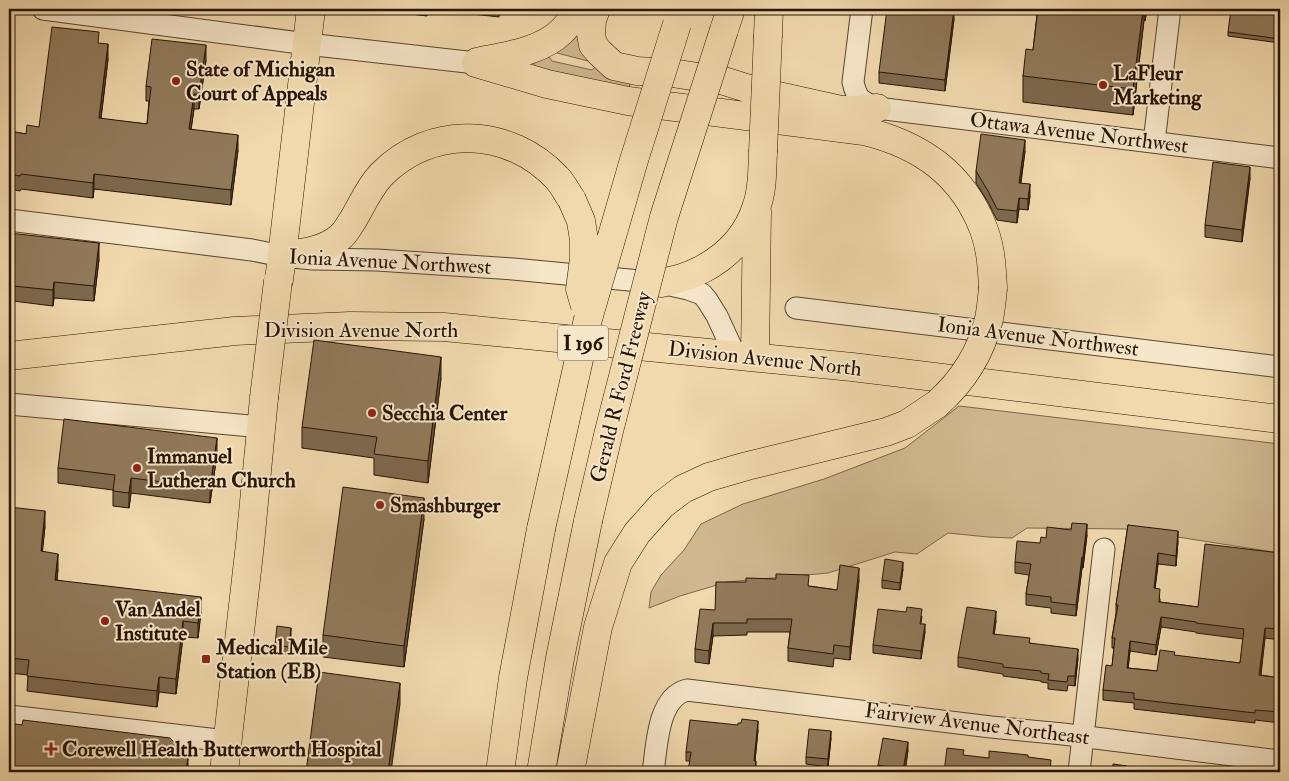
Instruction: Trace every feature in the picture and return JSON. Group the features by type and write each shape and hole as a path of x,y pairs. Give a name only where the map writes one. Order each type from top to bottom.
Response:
{"main road":[{"path":"224,772 249,553 264,398 311,9"},
{"path":"476,63 532,49 554,38 579,9"},
{"path":"596,9 590,34 593,44 614,66 637,71 672,73 724,81 756,91 841,110 877,108"},
{"path":"745,356 761,185 769,9"},
{"name":"I 196","path":"500,772 513,678 541,529 588,319 634,160 680,16"},
{"name":"Gerald R Ford Freeway","path":"541,772 560,658 588,521 609,431 664,217 728,19"},
{"path":"476,63 547,84 628,101 864,131 882,135 928,157 960,186 974,209 984,231 991,259 993,288 989,318 981,344 970,366 937,404 907,424 886,432 709,477 683,489 662,504 637,533 618,564 598,627 570,772"},
{"path":"280,269 338,240 380,177 393,164 412,152 436,142 470,138 492,141 513,147 534,159 558,179 572,200 581,221 584,240 580,289 588,319"},
{"path":"661,284 689,276 722,257 750,225 758,204"},
{"name":"Division Avenue North","path":"9,356 235,331 350,326 444,327 861,368 1280,419"}],"street":[{"path":"43,9 307,44 476,63"},
{"path":"862,9 853,82 856,94 863,102 877,108"},
{"path":"1154,142 1170,9"},
{"name":"Ottawa Avenue Northwest","path":"877,108 1280,158"},
{"name":"Ionia Avenue Northwest","path":"9,220 252,250 280,269 313,259 377,260 513,269 661,284 688,289 702,294 708,300 745,356"},
{"name":"Ionia Avenue Northwest","path":"796,308 1280,367"},
{"path":"9,404 261,427"},
{"path":"1079,772 1104,549"},
{"name":"Fairview Avenue Northeast","path":"653,772 660,723 668,704 674,696 681,691 687,690 1280,761"},
{"path":"9,716 227,741"}],"shaded area":[{"path":"576,30 588,61 557,53 556,49"},
{"path":"546,56 552,61 592,70 595,67 630,80 629,92 534,68 534,63"},
{"path":"959,406 1280,444 1280,553 1126,529 1027,528 1012,538 948,533 917,554 895,552 828,573 727,582 680,596 649,608 651,592 661,575 684,550 701,524 743,504 824,479 905,448"}],"building":[{"path":"887,9 954,9 945,80 879,72"},
{"path":"1038,9 1143,9 1133,89 1023,76 1026,49 1033,50"},
{"path":"1231,9 1280,9 1280,39 1228,32"},
{"path":"52,27 99,32 98,43 108,44 99,118 147,124 151,87 146,86 152,39 206,45 199,94 194,94 189,129 238,135 231,190 94,174 93,183 9,174 9,131 26,134 27,125 39,127"},
{"path":"981,134 1025,140 1019,183 1030,184 1028,199 1019,198 1017,211 997,209 976,171"},
{"path":"1213,162 1250,167 1242,230 1205,225"},
{"path":"9,233 99,243 94,286 54,282 53,290 13,286 12,294 9,294"},
{"name":"Secchia Center","path":"314,340 441,357 428,461 374,454 377,437 302,427"},
{"name":"Immanuel Lutheran Church","path":"64,419 217,438 210,488 131,478 129,493 113,491 115,475 58,468"},
{"path":"343,487 424,498 404,646 323,635"},
{"name":"Van Andel Institute","path":"9,507 45,511 41,551 58,554 55,580 201,597 198,623 183,621 176,679 159,677 157,691 27,676 29,660 9,658"},
{"path":"1072,523 1087,524 1076,605 1051,602 1051,597 1026,594 1031,564 1015,562 1017,541 1040,543 1041,537 1046,538 1047,527 1071,530"},
{"path":"1128,525 1178,531 1176,556 1158,553 1154,588 1160,589 1159,602 1198,607 1205,544 1280,553 1280,629 1265,628 1259,675 1280,678 1280,712 1255,710 1255,713 1134,699 1134,693 1103,690 1106,665 1112,666 1115,638 1112,638 1118,605 1116,605","holes":["1161,617 1244,629 1240,663 1174,655 1175,652 1160,650 1157,671 1127,668 1130,641 1156,645"]},
{"path":"885,559 903,562 900,583 882,580"},
{"path":"840,565 859,568 850,647 834,645 833,654 788,648 792,619 747,619 747,623 713,623 709,651 695,649 700,609 715,610 716,582 746,582 746,578 776,579 776,574 809,575 808,586 837,590"},
{"path":"907,607 922,609 920,624 925,624 921,651 873,645 878,609 906,612"},
{"path":"967,607 996,611 993,634 1030,638 1029,643 1078,649 1075,676 1068,676 1067,682 1048,680 1049,674 1041,673 1041,671 1003,667 1003,664 958,657"},
{"path":"277,626 291,628 289,647 275,645"},
{"path":"319,672 400,683 388,772 306,772"},
{"path":"742,719 758,721 754,772 688,772 691,752 686,752 690,720 738,725"},
{"path":"23,720 170,738 188,757 186,772 9,772 9,723 22,725"},
{"path":"809,729 831,731 828,759 806,757"},
{"path":"883,738 908,742 903,770 878,765"},
{"path":"947,748 964,750 963,755 989,758 989,751 1028,755 1028,757 1051,760 1050,772 944,772"},
{"path":"1113,764 1127,766 1126,772 1112,772"}],"place":[{"name":"State of Michigan Court of Appeals","path":"176,81"},
{"name":"LaFleur Marketing","path":"1103,85"},
{"name":"Secchia Center","path":"372,413"},
{"name":"Immanuel Lutheran Church","path":"137,468"},
{"name":"Smashburger","path":"380,505"},
{"name":"Van Andel Institute","path":"105,621"},
{"name":"Medical Mile Station (EB)","path":"206,659"},
{"name":"Corewell Health Butterworth Hospital","path":"51,749"}]}
